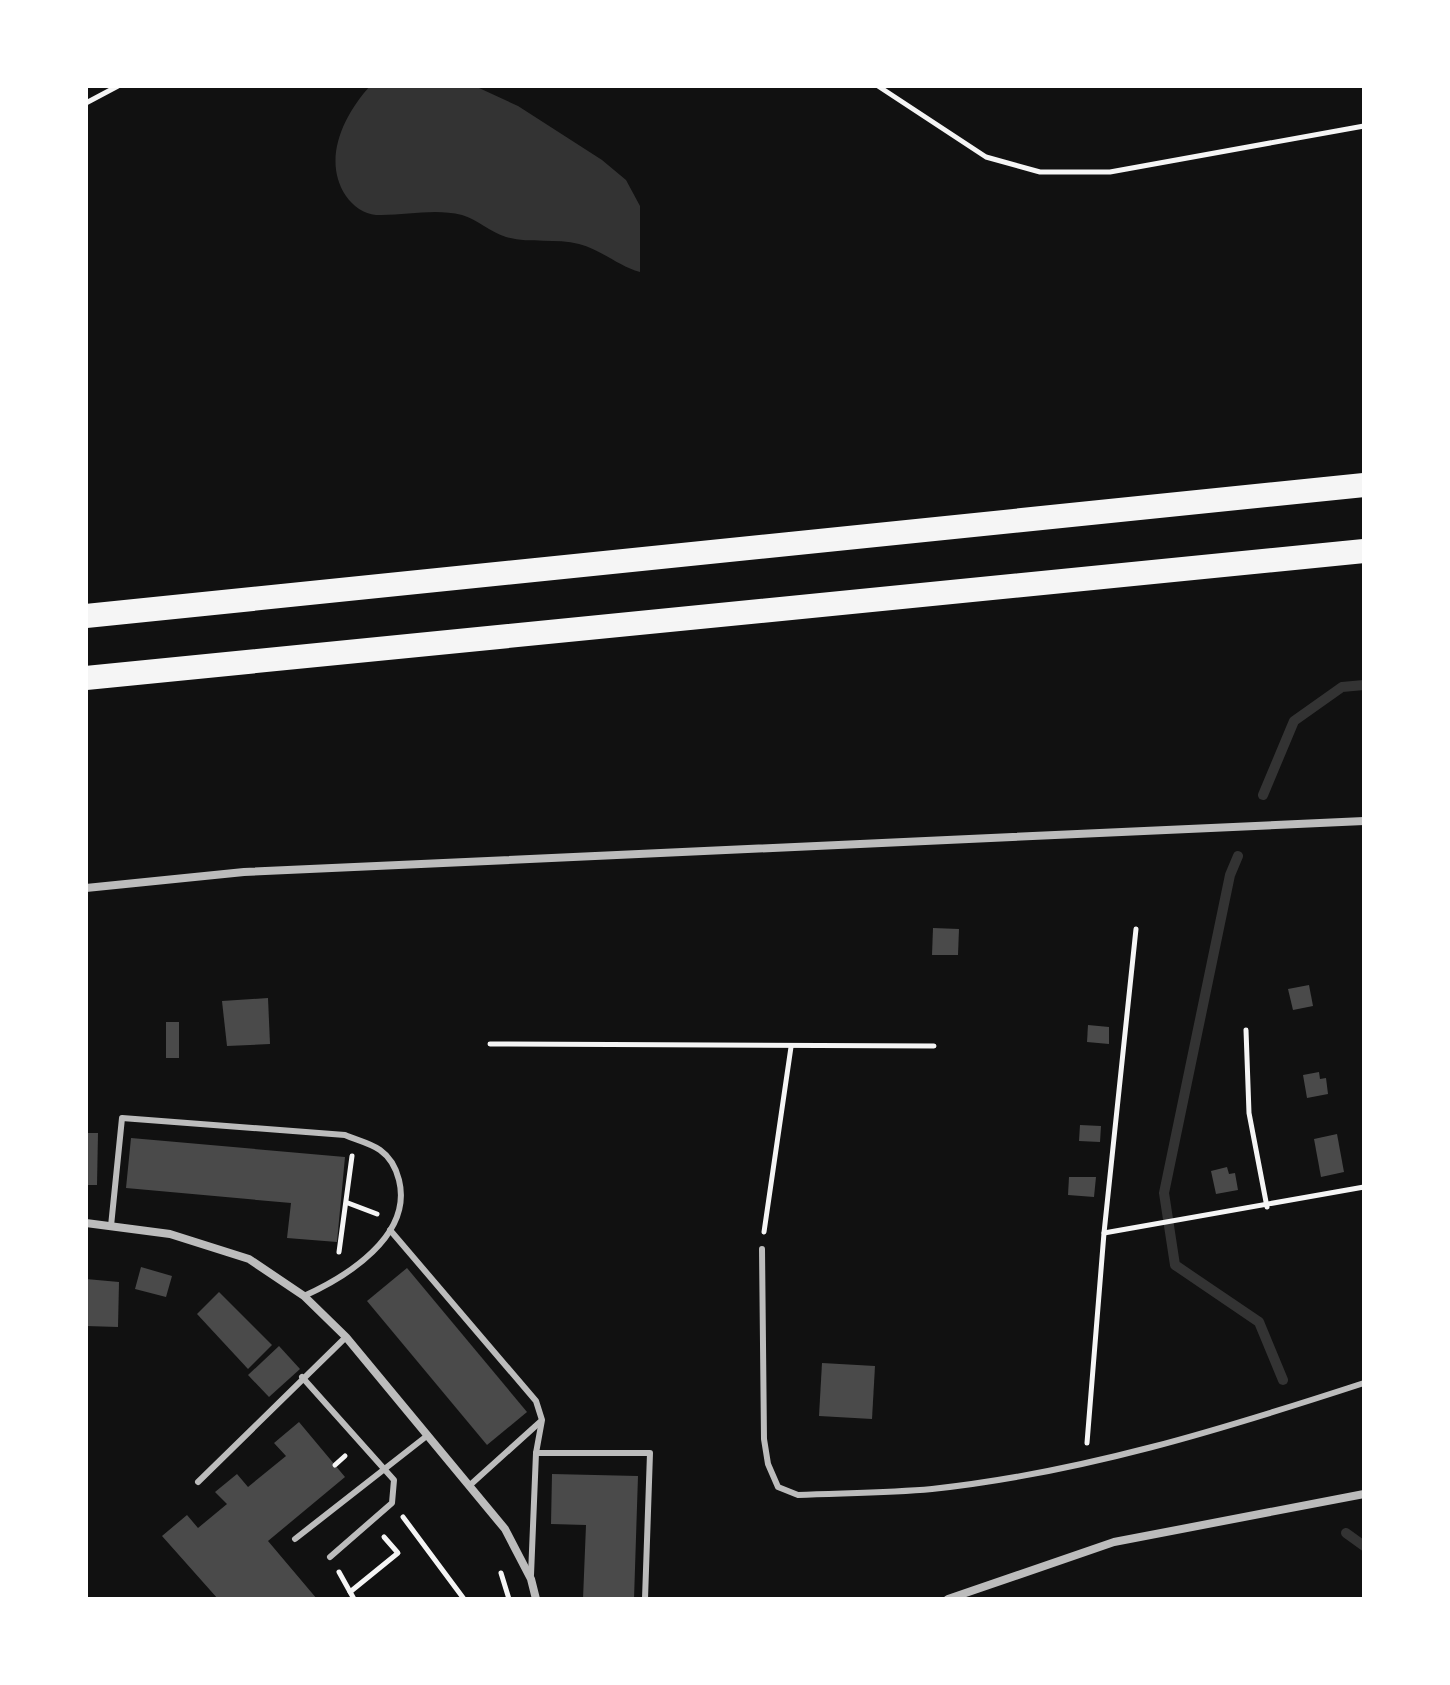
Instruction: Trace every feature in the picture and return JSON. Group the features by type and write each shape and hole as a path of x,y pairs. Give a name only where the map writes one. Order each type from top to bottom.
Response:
{"highway":[{"path":"86,616 1364,485"},
{"path":"86,678 1364,551"}],"street":[{"path":"86,888 244,872 1364,821"},
{"path":"86,1223 170,1234 249,1259 304,1296 346,1337 505,1529 531,1579 536,1599"},
{"path":"948,1599 1114,1542 1364,1494"}],"lane":[{"path":"111,1226 122,1118 345,1135 379,1150 392,1162 402,1190 390,1230 370,1255 338,1280 304,1296"},
{"path":"390,1230 536,1401 542,1420 536,1453 531,1579"},
{"path":"762,1249 764,1439 768,1464 778,1487 798,1495 932,1489 1085,1464 1201,1436 1364,1383"},
{"path":"198,1482 346,1337"},
{"path":"302,1377 394,1480 392,1503 330,1557"},
{"path":"469,1486 542,1420"},
{"path":"295,1539 428,1435"},
{"path":"536,1453 650,1453 645,1599"}],"path":[{"path":"86,103 118,86"},
{"path":"878,86 986,157 1040,172 1110,172 1364,126"},
{"path":"1085,1464 1104,1233 1136,929"},
{"path":"1246,1030 1249,1113 1267,1207"},
{"path":"490,1044 934,1046"},
{"path":"762,1249 791,1047"},
{"path":"333,1257 341,1250 353,1150"},
{"path":"1104,1233 1267,1207 1364,1187"},
{"path":"348,1203 361,1205 380,1216 390,1230"},
{"path":"392,1503 464,1599"},
{"path":"350,1592 398,1553 371,1520"},
{"path":"496,1563 509,1599"}],"shaded area":[{"path":"370,86 479,88 518,106 602,160 626,180 640,206 640,272 579,244 506,237 462,215 430,212 376,215 359,209 346,196 339,182 336,153 344,124"}],"building":[{"path":"933,928 959,929 958,955 932,955"},
{"path":"1309,985 1313,1006 1293,1010 1288,989"},
{"path":"268,998 270,1044 227,1046 222,1001"},
{"path":"166,1022 179,1022 179,1058 166,1058"},
{"path":"1088,1025 1109,1027 1109,1044 1087,1042"},
{"path":"1319,1072 1320,1079 1326,1078 1328,1094 1307,1098 1303,1075"},
{"path":"1080,1125 1101,1126 1100,1142 1079,1141"},
{"path":"86,1133 98,1133 97,1185 86,1185"},
{"path":"1337,1134 1344,1172 1321,1177 1314,1139"},
{"path":"131,1138 345,1157 337,1242 287,1238 291,1203 126,1188"},
{"path":"1227,1167 1229,1174 1235,1173 1238,1190 1216,1194 1211,1171"},
{"path":"1069,1177 1096,1177 1094,1197 1068,1195"},
{"path":"141,1267 172,1276 166,1297 135,1289"},
{"path":"407,1268 527,1412 487,1445 367,1301"},
{"path":"86,1279 119,1282 118,1327 86,1326"},
{"path":"219,1292 272,1345 248,1369 197,1314"},
{"path":"279,1346 300,1369 269,1397 248,1375"},
{"path":"822,1363 875,1366 872,1419 819,1416"},
{"path":"299,1422 345,1477 268,1541 317,1599 218,1599 162,1536 187,1515 198,1528 227,1504 215,1492 237,1474 248,1487 286,1456 274,1443"},
{"path":"552,1474 638,1476 634,1599 583,1599 586,1525 551,1524"}],"waterway":[{"path":"1263,795 1294,721 1342,687 1364,685"},
{"path":"1238,856 1230,875 1164,1193 1175,1265 1259,1322 1283,1380"},
{"path":"1346,1533 1364,1546"}]}
